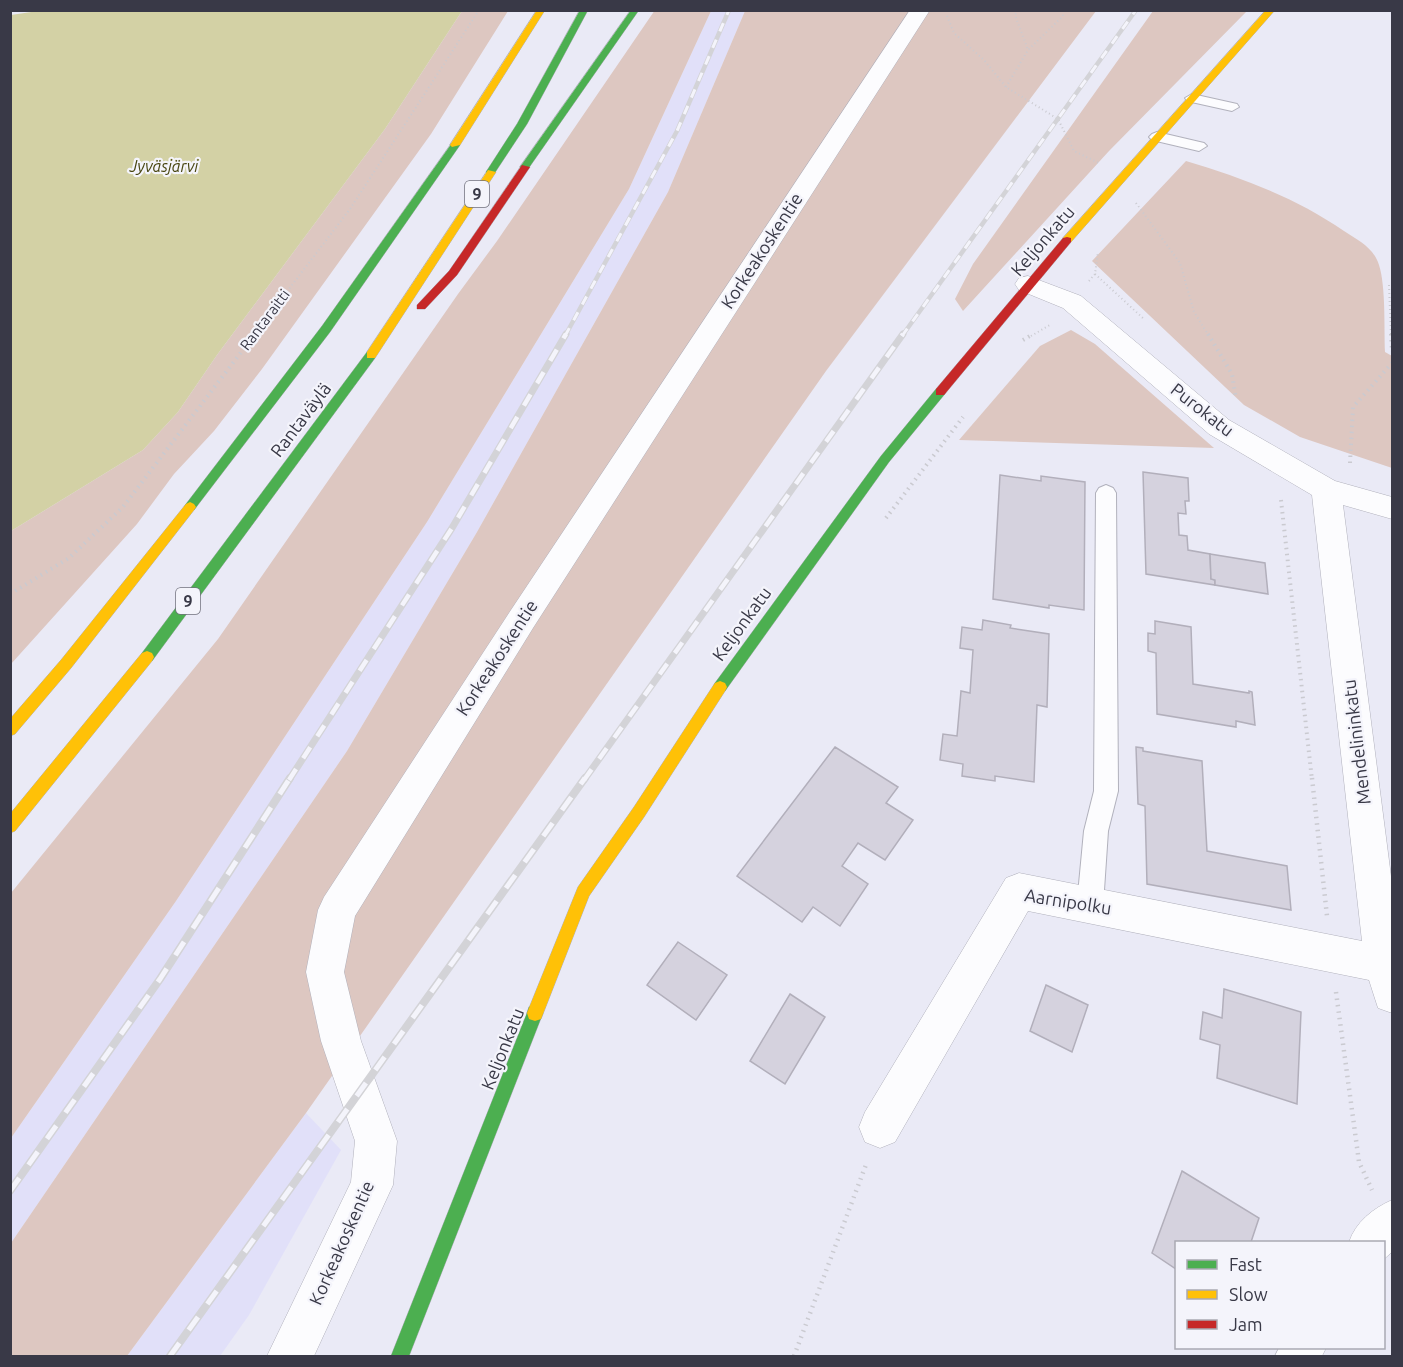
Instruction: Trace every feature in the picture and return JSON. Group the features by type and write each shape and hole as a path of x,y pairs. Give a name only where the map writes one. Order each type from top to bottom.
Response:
{"main road":[{"name":"Rantaväylä","path":"10,730 66,664 275,400 401,227 479,110 541,10"},
{"name":"Rantaväylä","path":"10,826 124,687 360,371 522,124 584,10"},
{"path":"360,371 453,273 635,10"},
{"name":"Keljonkatu","path":"400,1356 584,892 639,812 701,712 878,468 1028,284 1271,10"}],"street":[{"name":"Korkeakoskentie","path":"290,1356 372,1185 376,1141 341,1041 325,972 337,910 522,618 920,10"},
{"name":"Purokatu","path":"1028,284 1072,302 1219,427 1326,489 1392,508"},
{"name":"Mendelininkatu","path":"1326,489 1388,979"},
{"name":"Aarnipolku","path":"880,1127 1018,891 1330,952 1388,979"}],"lane":[{"path":"1192,98 1232,107"},
{"path":"1157,137 1199,146"},
{"path":"1090,905 1096,831 1106,791 1106,493"}],"path":[{"name":"Rantaraitti","path":"10,594 69,558 123,507 350,208 479,10"},
{"path":"945,10 954,33 984,60 1006,87 1058,119 1074,152 1123,176"},
{"path":"1018,10 1016,15 1028,50"},
{"path":"1006,87 1028,50 1063,15 1063,10"},
{"path":"1141,194 1135,202 1180,263 1194,312 1232,374 1238,409"},
{"path":"1022,341 1053,323 1072,302 1095,274 1098,249"},
{"path":"1389,285 1392,352"},
{"path":"1350,463 1353,408 1392,363"},
{"path":"883,521 964,417"},
{"path":"1283,465 1279,485 1330,952 1359,1162 1384,1229"},
{"path":"794,1356 880,1127"}],"shaded area":[{"path":"655,10 711,11 629,189 427,522 176,901 11,1138 11,893 218,639 497,241"},
{"path":"462,11 508,11 431,134 262,369 214,431 174,474 137,524 11,664 11,531 143,450 178,412 217,355 385,129"},
{"path":"711,11 745,11 668,192 477,532 347,751 11,1243 11,1138 176,901 427,522 629,189"},
{"path":"745,11 1096,11 826,371 306,1113 127,1356 11,1356 11,1243 347,751 477,532 668,192"},
{"path":"1153,11 1247,11 1109,151 963,311 955,299 973,264"},
{"path":"1186,161 1248,182 1307,208 1365,245 1377,259 1383,285 1385,352 1392,356 1392,468 1300,437 1244,405 1092,261"},
{"path":"1071,330 1095,344 1214,448 959,440 1040,346"},
{"path":"306,1113 341,1150 249,1315 220,1356 127,1356"}],"water":[{"name":"Jyväsjärvi","path":"38,11 462,11 385,129 217,355 178,412 143,450 11,531 11,15"}],"building":[{"path":"1143,472 1188,478 1189,501 1185,501 1186,514 1178,513 1179,535 1187,536 1188,550 1210,554 1211,579 1215,580 1215,585 1146,574"},
{"path":"1000,475 1041,481 1041,476 1085,482 1084,610 1049,605 1049,608 993,599"},
{"path":"1210,554 1265,563 1268,594 1215,585 1215,580 1211,579"},
{"path":"983,620 1011,625 1010,628 1049,634 1047,707 1037,705 1034,782 995,776 995,781 962,776 963,764 940,760 943,734 957,736 961,691 970,693 973,650 960,648 962,627 982,630"},
{"path":"1155,621 1191,627 1193,684 1252,692 1255,725 1236,721 1236,727 1157,714 1156,653 1148,651 1148,633 1155,634"},
{"path":"835,747 898,787 886,803 913,820 885,860 858,843 842,866 868,884 840,926 813,907 802,922 737,876"},
{"path":"1136,747 1143,748 1143,751 1202,761 1207,851 1287,866 1291,910 1147,884 1145,806 1138,804"},
{"path":"678,942 727,975 696,1020 647,985"},
{"path":"1046,985 1088,1005 1072,1052 1030,1031"},
{"path":"1224,989 1301,1012 1297,1104 1217,1078 1220,1045 1200,1039 1203,1012 1222,1018"},
{"path":"790,994 825,1017 785,1084 750,1061"},
{"path":"1182,1171 1259,1218 1251,1241 1175,1241 1175,1268 1152,1253"}],"railway":[{"path":"565,336 677,131 729,10"},
{"path":"902,336 1136,10"},
{"path":"289,780 452,528 566,334"},
{"path":"584,780 903,334"},
{"path":"10,1191 160,979 290,778"},
{"path":"170,1356 585,778"}],"traffic: fast":[{"path":"491,172 522,124 584,10"},
{"path":"525,167 635,10"},
{"path":"190,507 326,329 392,238 455,145"},
{"path":"147,657 371,355"},
{"path":"720,687 885,459 940,392"},
{"path":"400,1356 535,1013"}],"traffic: slow":[{"path":"455,145 541,10"},
{"path":"1067,240 1271,10"},
{"path":"371,355 491,172"},
{"path":"10,730 66,664 190,507"},
{"path":"10,826 147,657"},
{"path":"535,1013 583,892 639,812 720,687"}],"traffic: jam":[{"path":"421,307 453,273 525,167"},
{"path":"940,392 1067,240"}]}
